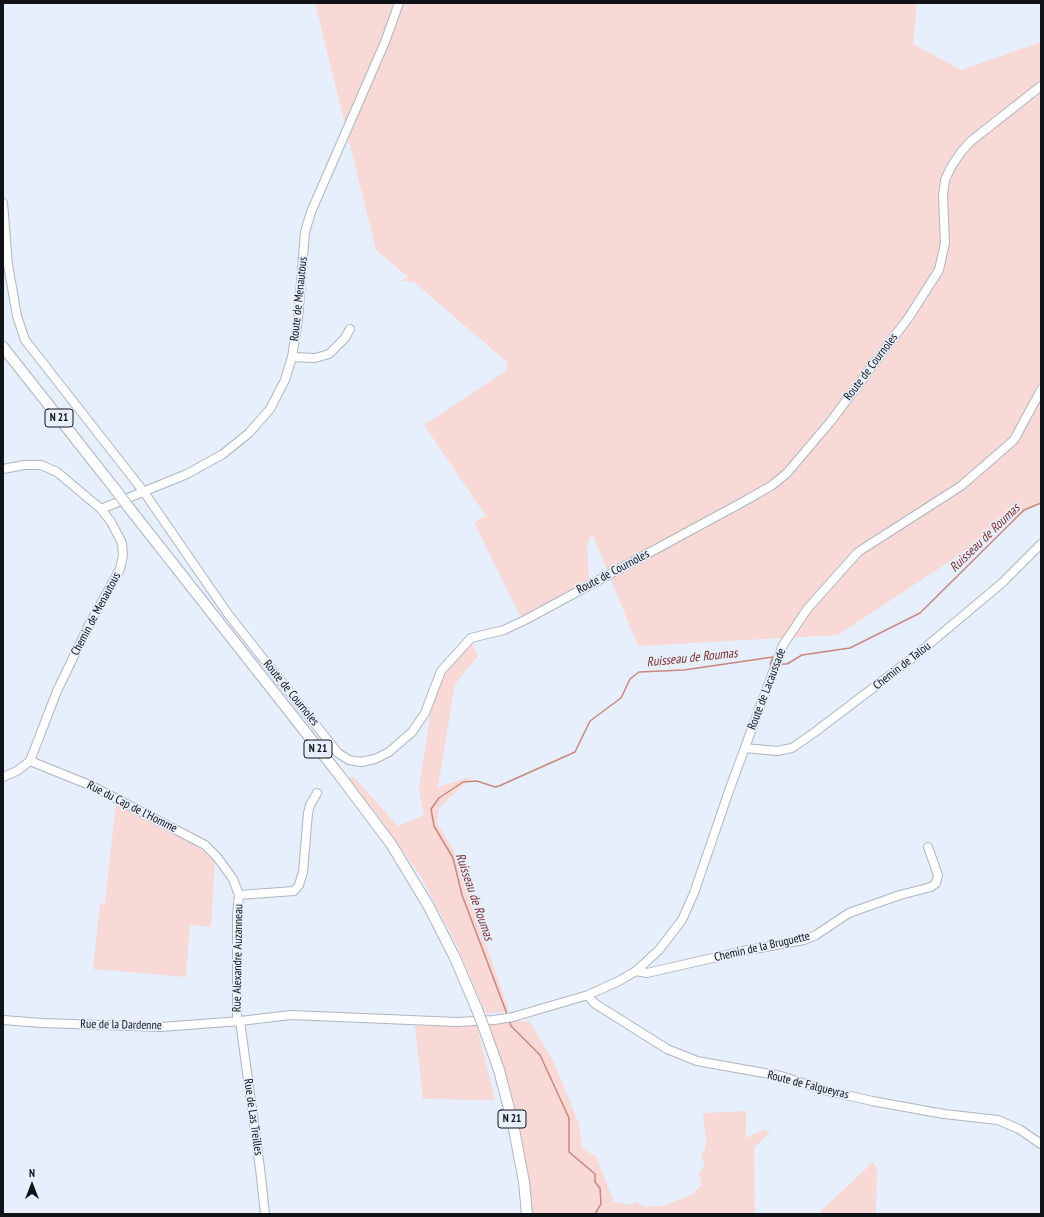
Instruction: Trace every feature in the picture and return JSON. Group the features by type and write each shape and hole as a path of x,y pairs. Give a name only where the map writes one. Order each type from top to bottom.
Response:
{"main road":[{"name":"N 21","path":"3,347 340,776 391,844 428,905 455,958 476,1007 499,1070 513,1124 524,1182 527,1214"}],"street":[{"name":"Route de Menautous","path":"101,509 187,474 223,454 249,433 270,409 285,380 292,357 298,320 305,232 311,212 337,149 385,42 399,3"},
{"name":"Route de Cournoles","path":"3,203 8,265 17,316 25,340 144,492 228,614 338,753 349,760 361,762 375,759 389,752 412,732 425,713 441,671 471,638 504,630 527,619 771,486 787,473 831,421 904,323 938,270 946,243 943,196 946,180 954,162 971,141 1041,86"},
{"path":"292,357 315,358 329,354 345,338 350,329"},
{"name":"Route de Lacaussade","path":"588,995 636,971 659,950 682,920 694,893 783,645 808,608 858,552 961,486 1014,440 1041,390"},
{"name":"Chemin de Menautous","path":"3,469 24,465 41,465 57,472 101,509 111,522 122,543 123,556 120,569 87,629 56,691 30,761"},
{"name":"Chemin de Talou","path":"745,748 777,751 792,748 921,651 1002,583 1041,544"},
{"path":"3,777 17,771 30,761"},
{"name":"Rue du Cap de l'Homme","path":"30,761 92,786 205,846 224,866 233,879 240,896"},
{"path":"240,896 294,891 299,885 303,872 308,813 310,805 317,793"},
{"name":"Chemin de la Bruguette","path":"636,971 646,973 743,951 804,940 816,935 841,917 856,910 931,886 936,883 938,874 928,847"},
{"name":"Rue Alexandre Auzanneau","path":"238,1021 237,916 240,896"},
{"name":"Rue de la Dardenne","path":"3,1020 42,1023 161,1026 238,1021 291,1015 457,1022 494,1020 588,995"},
{"name":"Route de Falgueyras","path":"588,995 594,1003 667,1049 697,1061 781,1076 824,1090 872,1101 944,1114 998,1120 1019,1129 1041,1144"},
{"name":"Rue de Las Treilles","path":"238,1021 260,1168 265,1214"}],"shaded area":[{"path":"315,3 917,3 913,44 961,70 1041,42 1041,501 838,635 638,646 592,533 587,546 589,579 521,617 474,522 486,516 424,425 507,370 508,363 414,282 401,281 408,277 376,250"},
{"path":"472,644 478,656 455,684 438,787 473,776 439,808 437,823 454,851 509,1011 486,1014 455,942 421,877 377,815 349,780 353,776 398,826 424,815 419,789 432,703 444,670"},
{"path":"116,803 198,847 215,861 211,927 190,925 186,977 93,969 100,904 105,903"},
{"path":"529,1021 554,1062 579,1124 582,1149 596,1156 614,1202 631,1205 637,1202 644,1207 662,1206 691,1195 702,1185 699,1174 705,1163 701,1155 705,1149 706,1139 703,1113 746,1111 746,1138 764,1129 770,1133 754,1147 755,1214 533,1214 514,1103 488,1022"},
{"path":"415,1026 477,1026 495,1100 423,1099"},
{"path":"873,1162 877,1168 876,1214 821,1214 821,1211"}],"waterway":[{"name":"Ruisseau de Roumas","path":"779,664 787,664 802,655 850,648 920,613 1024,510 1041,503"},
{"name":"Ruisseau de Roumas","path":"507,1014 462,895 453,858 434,826 431,809 439,798 463,782 477,781 495,787 499,786 575,752 590,721 621,698 630,679 639,672 684,670 773,657 770,664 773,664"},
{"name":"Ruisseau de Roumas","path":"509,1020 511,1026 540,1055 569,1118 569,1152 595,1174 595,1182 600,1188 601,1204 595,1214"}]}
